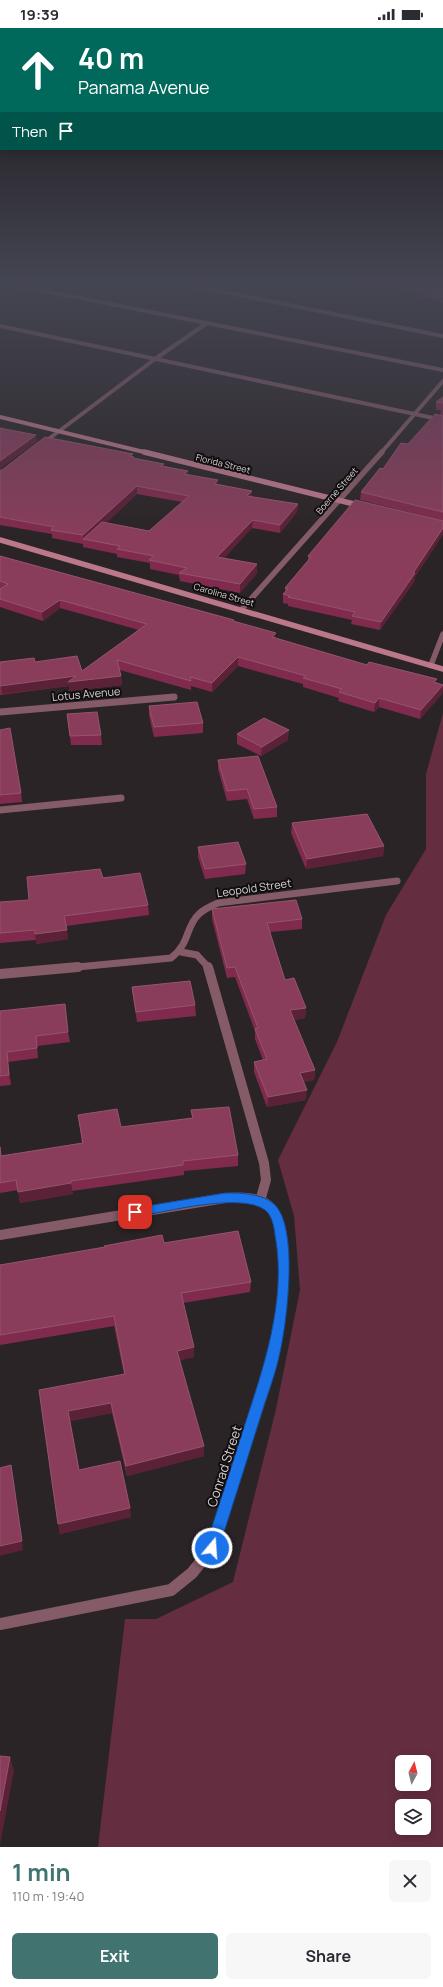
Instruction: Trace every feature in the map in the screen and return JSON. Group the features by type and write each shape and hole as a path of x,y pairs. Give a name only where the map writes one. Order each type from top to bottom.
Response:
{"street":[{"path":"36,448 143,368"},
{"path":"197,368 443,420"},
{"path":"432,368 443,370"},
{"name":"Boerne Street","path":"242,609 340,500 443,381"},
{"name":"Florida Street","path":"0,417 366,507"},
{"name":"Carolina Street","path":"0,540 242,609 443,669"},
{"path":"431,665 443,634"},
{"name":"Lotus Avenue","path":"0,712 174,697"},
{"path":"0,810 120,798"},
{"name":"Leopold Street","path":"181,952 194,917 206,906 218,903 397,881"},
{"path":"0,974 171,958 181,952 197,955 208,965 264,1163 266,1180 260,1202 242,1197 225,1198 0,1235"},
{"name":"Conrad Street","path":"0,1624 171,1590 192,1573 212,1548 274,1352 284,1279 282,1245 276,1215 271,1208 260,1202"}],"shaded area":[{"path":"443,713 443,1847 98,1847 125,1619 156,1619 233,1582 276,1409 300,1290 294,1216 278,1160 337,1042 386,915 426,849 426,774"}],"building":[{"path":"443,397 443,403 436,402"},
{"path":"435,414 443,416 443,512 361,492 380,468 383,469 401,443 408,444"},
{"path":"0,428 36,435 0,461"},
{"path":"45,437 133,454 130,456 134,457 133,458 164,464 161,466 188,471 184,474 218,480 215,484 252,491 247,496 298,504 280,525 253,520 217,557 257,564 240,584 179,573 187,568 149,560 154,556 117,549 120,546 83,539 102,522 149,531 189,496 137,486 83,535 51,530 54,527 0,517 0,470"},
{"path":"355,500 443,521 443,528 413,573 415,573 381,622 352,616 355,612 288,597 290,596 283,594 288,589 285,588 311,557 308,556"},
{"path":"0,556 234,620 233,621 276,633 272,637 367,665 369,662 437,679 434,682 443,685 421,710 379,698 375,703 339,692 342,689 303,678 306,676 238,657 212,683 190,677 191,681 117,660 121,676 68,682 76,676 0,686 0,662 34,658 35,662 77,656 82,671 147,624 60,600 42,612 0,599 0,589 8,584 0,581"},
{"path":"197,702 203,723 154,727 149,706"},
{"path":"97,712 101,735 70,736 67,714"},
{"path":"264,718 289,730 262,747 237,734"},
{"path":"10,728 21,793 0,795 0,730"},
{"path":"258,756 277,807 254,809 247,789 227,791 218,760"},
{"path":"367,814 384,846 307,859 292,823"},
{"path":"238,842 246,864 205,869 198,847"},
{"path":"100,869 103,878 140,873 148,905 64,916 67,930 35,934 35,930 0,933 0,902 29,900 27,877"},
{"path":"296,900 302,919 267,923 285,980 294,978 306,1008 290,1010 315,1070 300,1073 307,1090 268,1097 254,1062 267,1059 255,1029 258,1028 235,967 227,968 212,909"},
{"path":"190,981 195,1005 136,1012 132,987"},
{"path":"65,1004 68,1032 36,1036 37,1048 7,1052 9,1075 0,1076 0,1011"},
{"path":"229,1107 238,1155 183,1161 183,1165 71,1181 71,1183 18,1192 16,1180 0,1183 0,1147 1,1156 83,1143 78,1115 117,1109 121,1127 193,1118 191,1110"},
{"path":"238,1231 251,1282 181,1293 194,1347 177,1351 204,1446 126,1466 111,1403 68,1411 79,1470 120,1461 130,1508 58,1524 39,1390 125,1374 114,1316 0,1335 0,1265 105,1247 104,1246 162,1235 164,1243"},
{"path":"11,1465 22,1541 0,1546 0,1468"},
{"path":"0,1756 10,1757 0,1811"}],"route":[{"path":"135,1212 225,1198 242,1197 260,1202 271,1208 276,1215 278,1223 282,1245 284,1279 274,1352 212,1548"}]}
